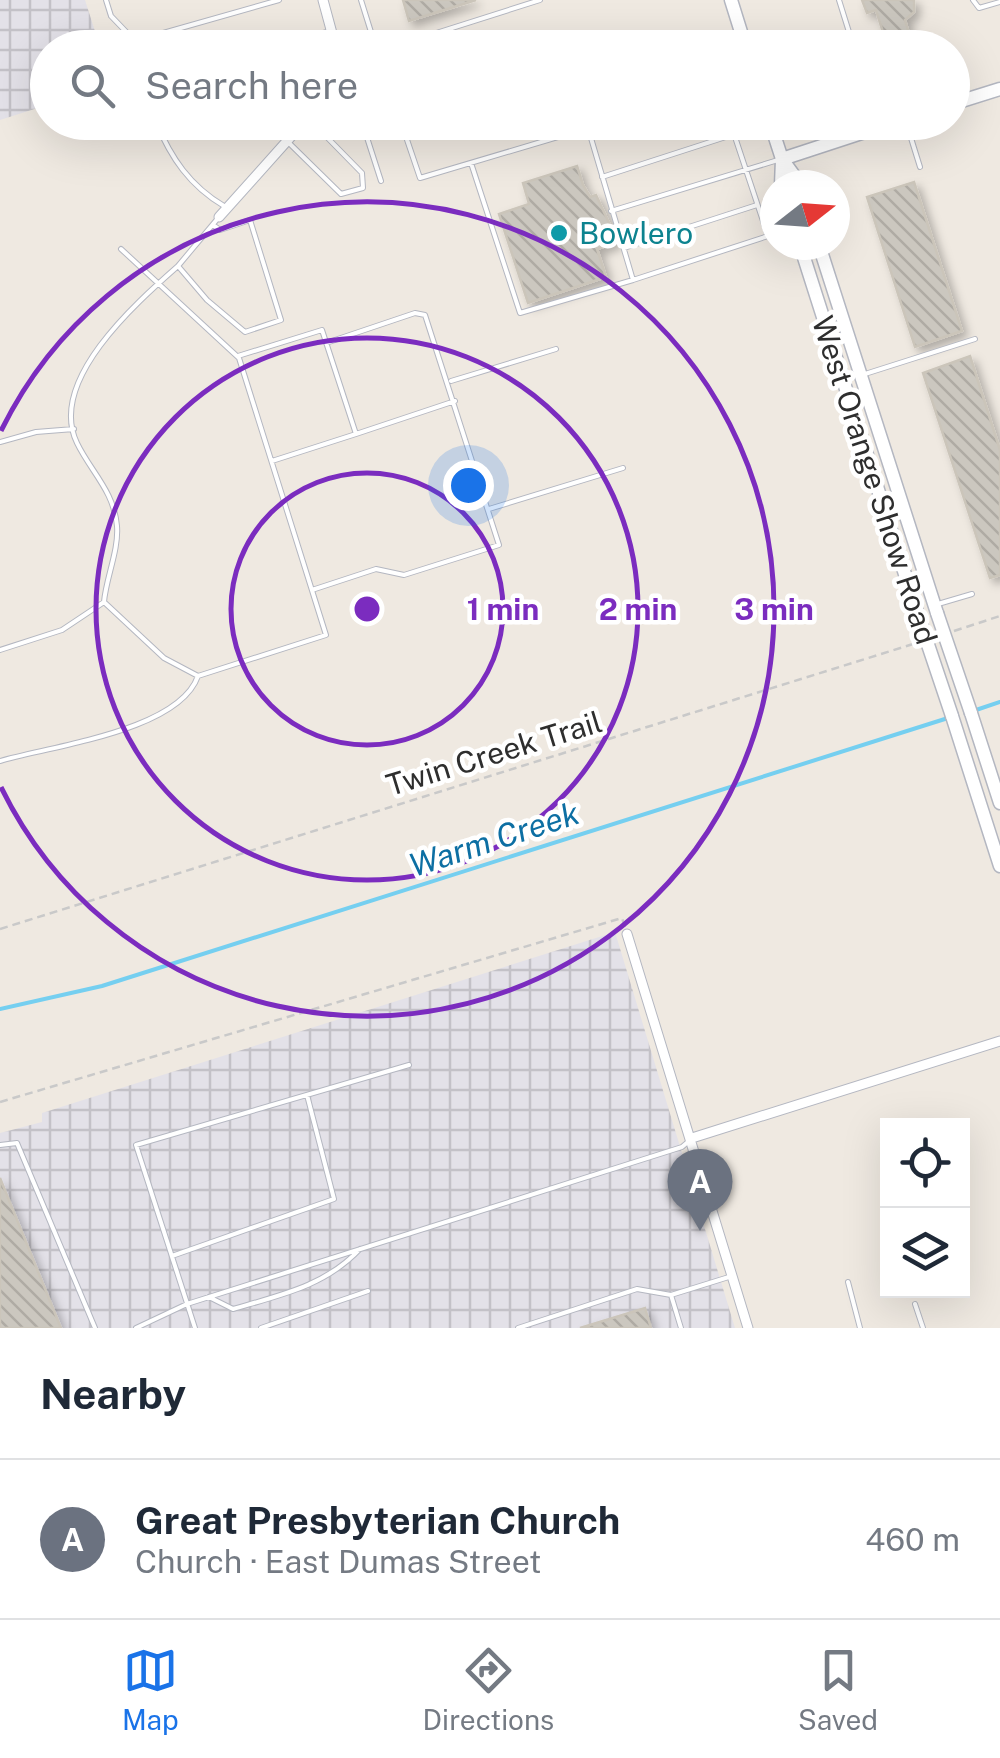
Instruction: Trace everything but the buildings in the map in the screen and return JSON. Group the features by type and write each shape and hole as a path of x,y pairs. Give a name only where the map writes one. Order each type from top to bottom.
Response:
{"main road":[{"path":"737,2 742,30"},
{"path":"970,99 1000,90"},
{"path":"776,140 790,170"},
{"path":"782,158 834,140"},
{"path":"782,158 782,170"},
{"name":"West Orange Show Road","path":"805,260 1000,866"},
{"name":"West Orange Show Road","path":"824,260 1000,804"}],"street":[{"path":"323,0 332,30"},
{"path":"216,221 288,142"},
{"path":"627,934 748,1328"},
{"path":"692,1138 1000,1041"}],"lane":[{"path":"106,0 111,16 125,30"},
{"path":"171,30 279,0"},
{"path":"361,0 370,30"},
{"path":"446,30 540,0"},
{"path":"839,0 848,30"},
{"path":"973,0 979,8 1000,2"},
{"path":"166,140 188,178 228,208"},
{"path":"288,142 342,194 363,188 362,173 324,140"},
{"path":"367,140 380,181"},
{"path":"407,140 420,178 548,140"},
{"path":"591,140 633,280"},
{"path":"600,177 717,140"},
{"path":"471,163 520,314 768,236 738,140"},
{"path":"912,140 920,167"},
{"path":"611,211 782,158"},
{"path":"623,248 757,205"},
{"path":"0,650 62,630 104,602 118,528 108,489 76,442 72,414 78,377 216,221 220,230 250,220 281,320 245,332 207,300 178,266"},
{"path":"0,761 94,738 166,712 186,699 198,676 326,635 238,356 122,249"},
{"path":"312,590 376,569 404,575 499,545 425,315 416,313 326,342"},
{"path":"238,356 322,330 356,434"},
{"path":"861,375 976,339"},
{"path":"449,382 556,349"},
{"path":"272,461 455,401"},
{"path":"0,442 36,432 74,429"},
{"path":"488,509 623,468"},
{"path":"936,609 972,594"},
{"path":"104,602 143,641 198,676"},
{"path":"195,1328 136,1144 409,1065"},
{"path":"172,1256 334,1199 308,1095"},
{"path":"136,1328 209,1296 682,1147 692,1138"},
{"path":"0,1145 18,1143 95,1328"},
{"path":"209,1296 233,1309 301,1289 329,1278 362,1246"},
{"path":"518,1328 637,1289 671,1295 732,1276"},
{"path":"848,1282 860,1328"},
{"path":"261,1328 368,1290"},
{"path":"671,1295 681,1328"},
{"path":"915,1304 923,1328"}],"path":[{"path":"944,634 1000,616"},
{"name":"Twin Creek Trail","path":"0,928 924,640"},
{"path":"0,1102 622,918 627,934"}],"shaded area":[{"path":"0,0 85,0 95,30 30,30 30,110 0,120"},
{"path":"615,932 735,1328 0,1328 0,1133 42,1122 42,1113"}],"waterway":[{"name":"Warm Creek","path":"976,710 1000,702"},
{"name":"Warm Creek","path":"0,1009 102,986 948,718"}],"place":[{"name":"Bowlero","path":"559,233"},
{"name":"Great Presbyterian Church","path":"700,1231"}]}
